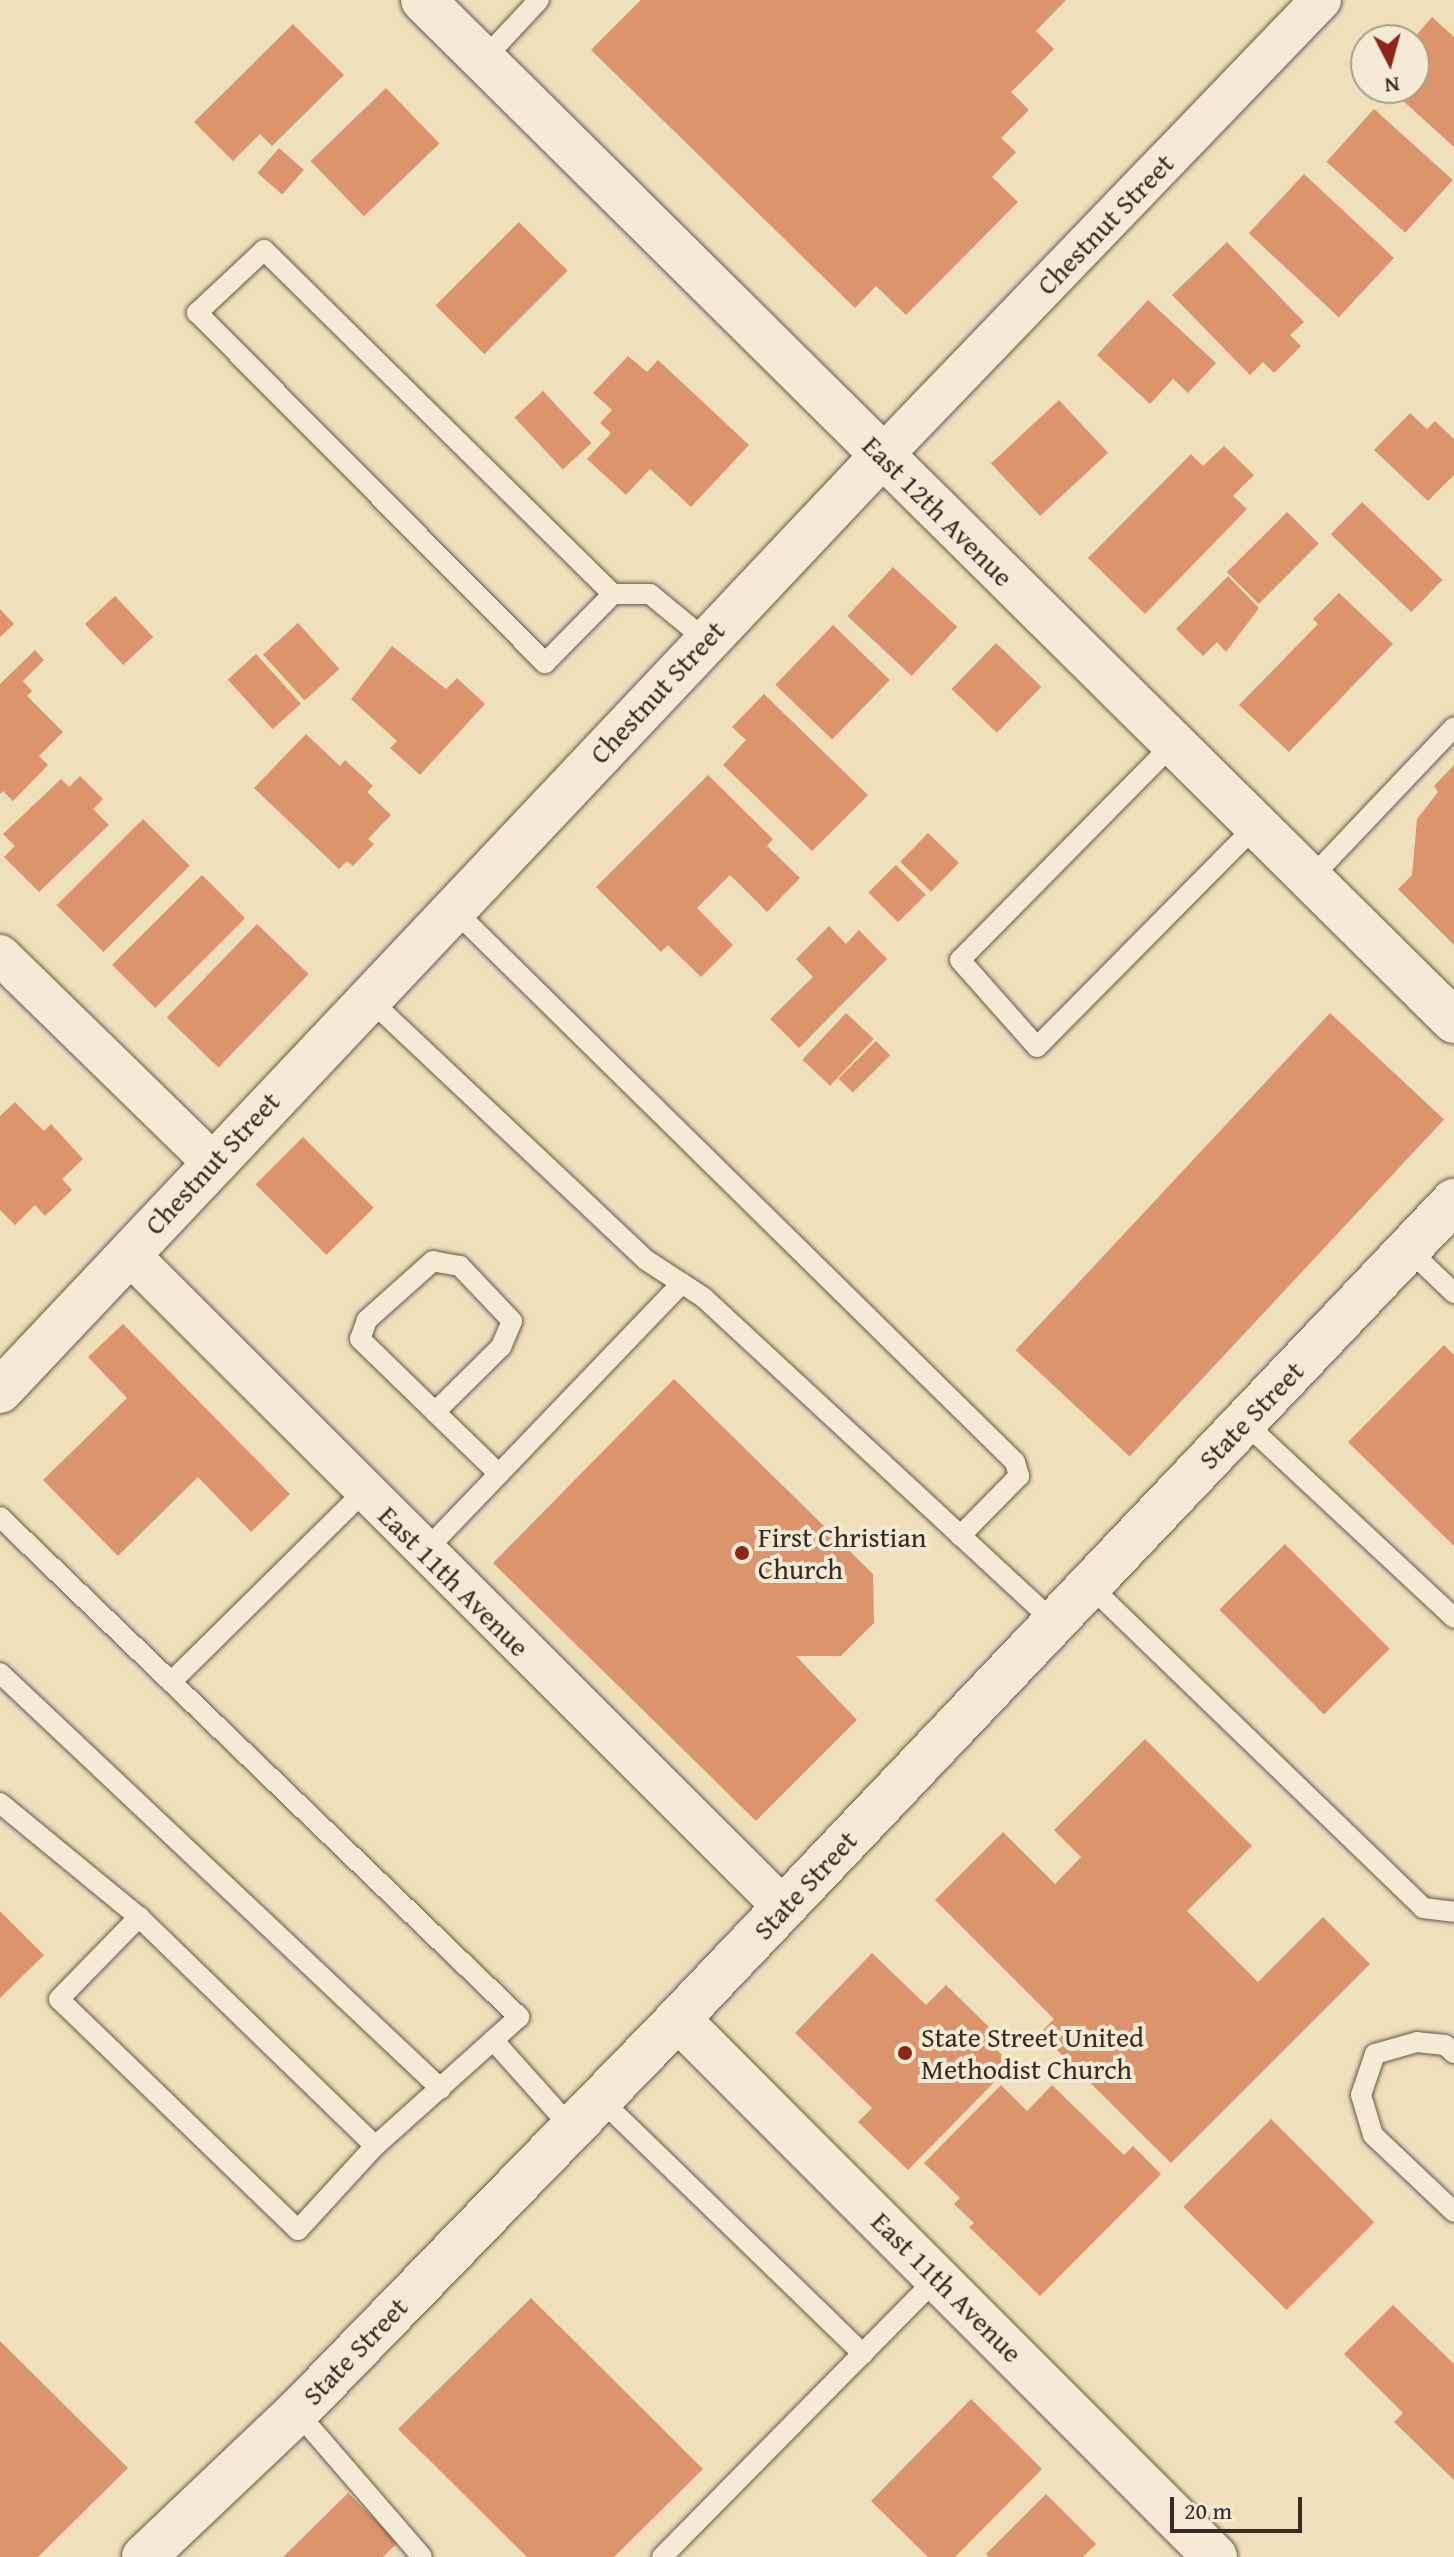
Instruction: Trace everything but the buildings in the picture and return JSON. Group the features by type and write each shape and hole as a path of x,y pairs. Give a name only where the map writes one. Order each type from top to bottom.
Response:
{"street":[{"name":"East 12th Avenue","path":"423,0 1454,1021"},
{"name":"Chestnut Street","path":"0,1391 706,640 1321,0"},
{"path":"0,955 213,1163"},
{"name":"State Street","path":"144,2557 297,2412 678,2019 1454,1201"},
{"name":"East 11th Avenue","path":"128,1253 783,1907"},
{"name":"East 11th Avenue","path":"678,2019 1215,2557"}],"lane":[{"path":"483,60 537,0"},
{"path":"613,594 545,663 197,313 264,250 613,594 650,594 706,640"},
{"path":"1310,879 1454,727"},
{"path":"1173,744 960,960 1037,1047 1256,826"},
{"path":"453,909 1015,1462 1019,1476 960,1536"},
{"path":"368,998 646,1260 682,1283 1054,1622"},
{"path":"1408,1249 1454,1293"},
{"path":"435,1412 501,1347 512,1321 460,1266 433,1261 367,1320 360,1339 435,1412 499,1474"},
{"path":"425,1551 682,1283"},
{"path":"1244,1422 1454,1618"},
{"path":"171,1682 365,1491"},
{"path":"0,1517 519,2017 375,2146 298,2230 59,1999 139,1917"},
{"path":"1089,1585 1423,1908 1454,1912"},
{"path":"0,1673 441,2089"},
{"path":"0,1803 139,1917 375,2146"},
{"path":"493,2040 585,2112 863,2354"},
{"path":"1454,2053 1445,2045 1417,2042 1375,2054 1361,2095 1373,2135 1454,2212"},
{"path":"662,2557 937,2278"},
{"path":"297,2412 422,2557"}],"place":[{"name":"First Christian Church","path":"742,1553"},
{"name":"State Street United Methodist Church","path":"905,2053"}]}
